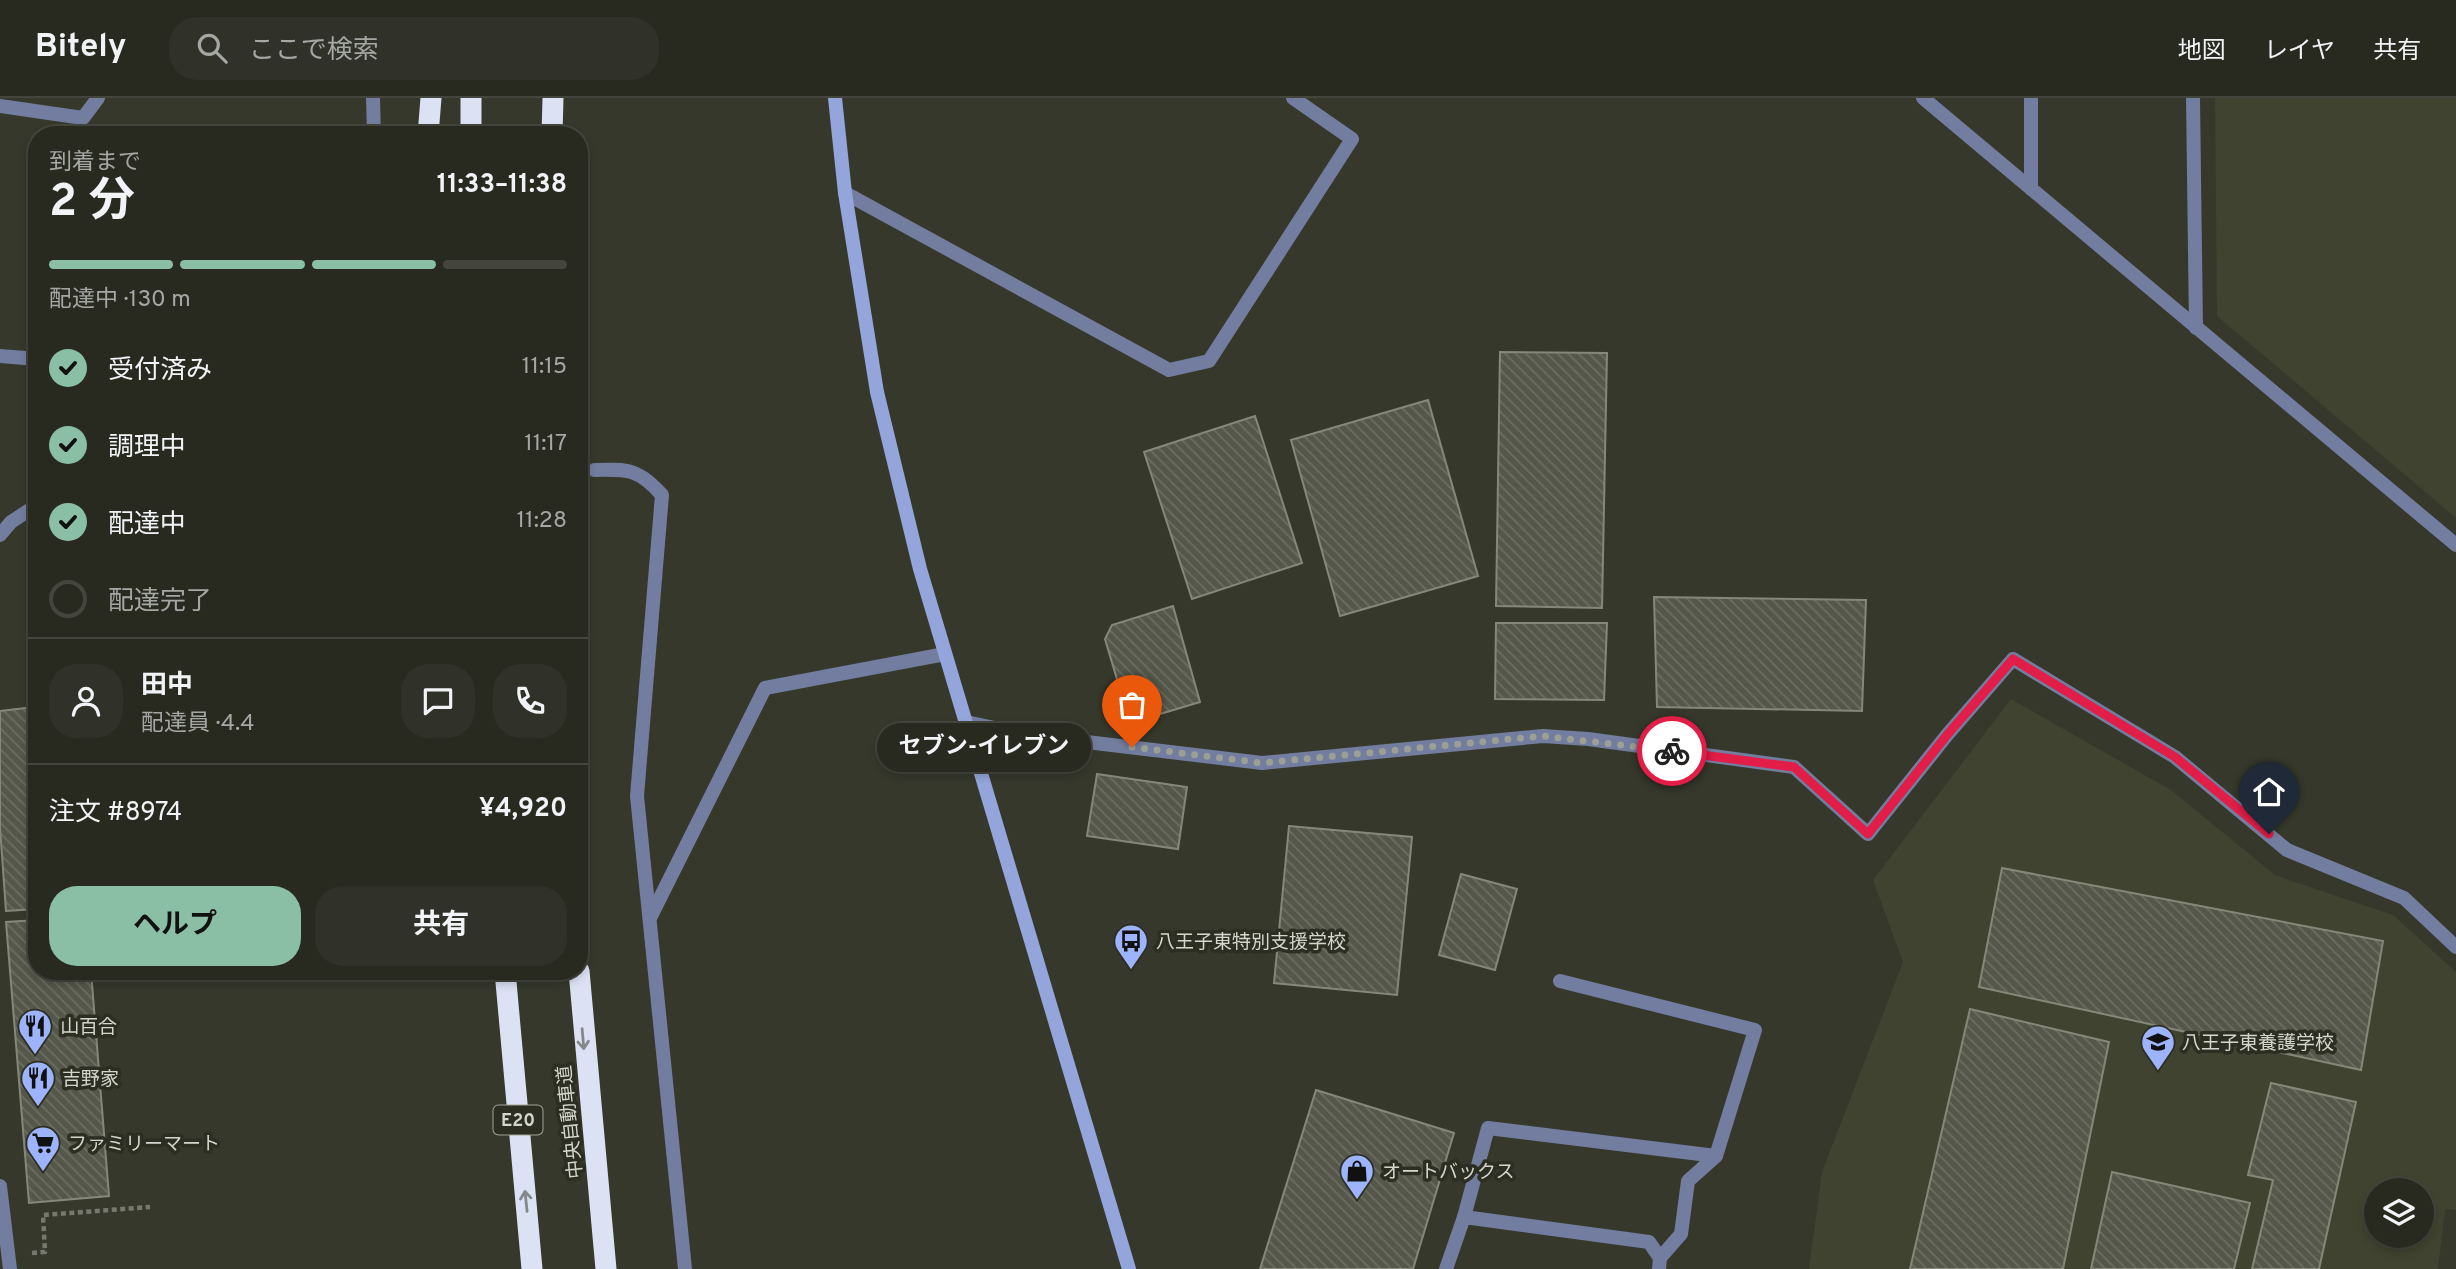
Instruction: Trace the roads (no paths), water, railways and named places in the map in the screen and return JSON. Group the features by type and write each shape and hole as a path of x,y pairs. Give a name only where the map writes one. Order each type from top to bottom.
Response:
{"highway":[{"path":"429,126 431,98"},
{"path":"471,98 471,126"},
{"path":"552,126 553,98"},
{"name":"E20","path":"506,980 532,1269"},
{"name":"中央自動車道","path":"580,980 606,1269"}],"street":[{"path":"0,106 83,118 98,98"},
{"path":"373,98 374,126"},
{"path":"835,98 845,193 877,392 920,569 1129,1269"},
{"path":"845,193 1169,370 1209,361 1352,139 1293,98"},
{"path":"1923,98 2456,545"},
{"path":"2031,98 2031,189"},
{"path":"2193,98 2196,328"},
{"path":"0,356 28,358"},
{"path":"595,470 628,469 647,478 662,495 637,796 685,1269"},
{"path":"0,535 11,522 28,511"},
{"path":"650,919 765,688 945,654"},
{"path":"966,722 1028,735 1262,763 1518,738 1588,739 1794,767 1868,834 1947,735 2013,659 2175,757 2287,850 2404,898 2456,947"},
{"path":"1464,1217 1649,1242 1659,1263 1681,1234 1688,1181 1716,1156 1755,1030 1560,981"},
{"path":"1446,1269 1464,1217 1488,1128 1716,1156"},
{"path":"0,1186 10,1269"}],"tunnel":[{"path":"588,470 595,470"}],"place":[{"name":"セブン-イレブン","path":"1132,747"},
{"name":"八王子東特別支援学校","path":"1131,971"},
{"name":"山百合","path":"35,1056"},
{"name":"八王子東養護学校","path":"2158,1072"},
{"name":"吉野家","path":"38,1108"},
{"name":"ファミリーマート","path":"43,1173"},
{"name":"オートバックス","path":"1357,1201"}]}
